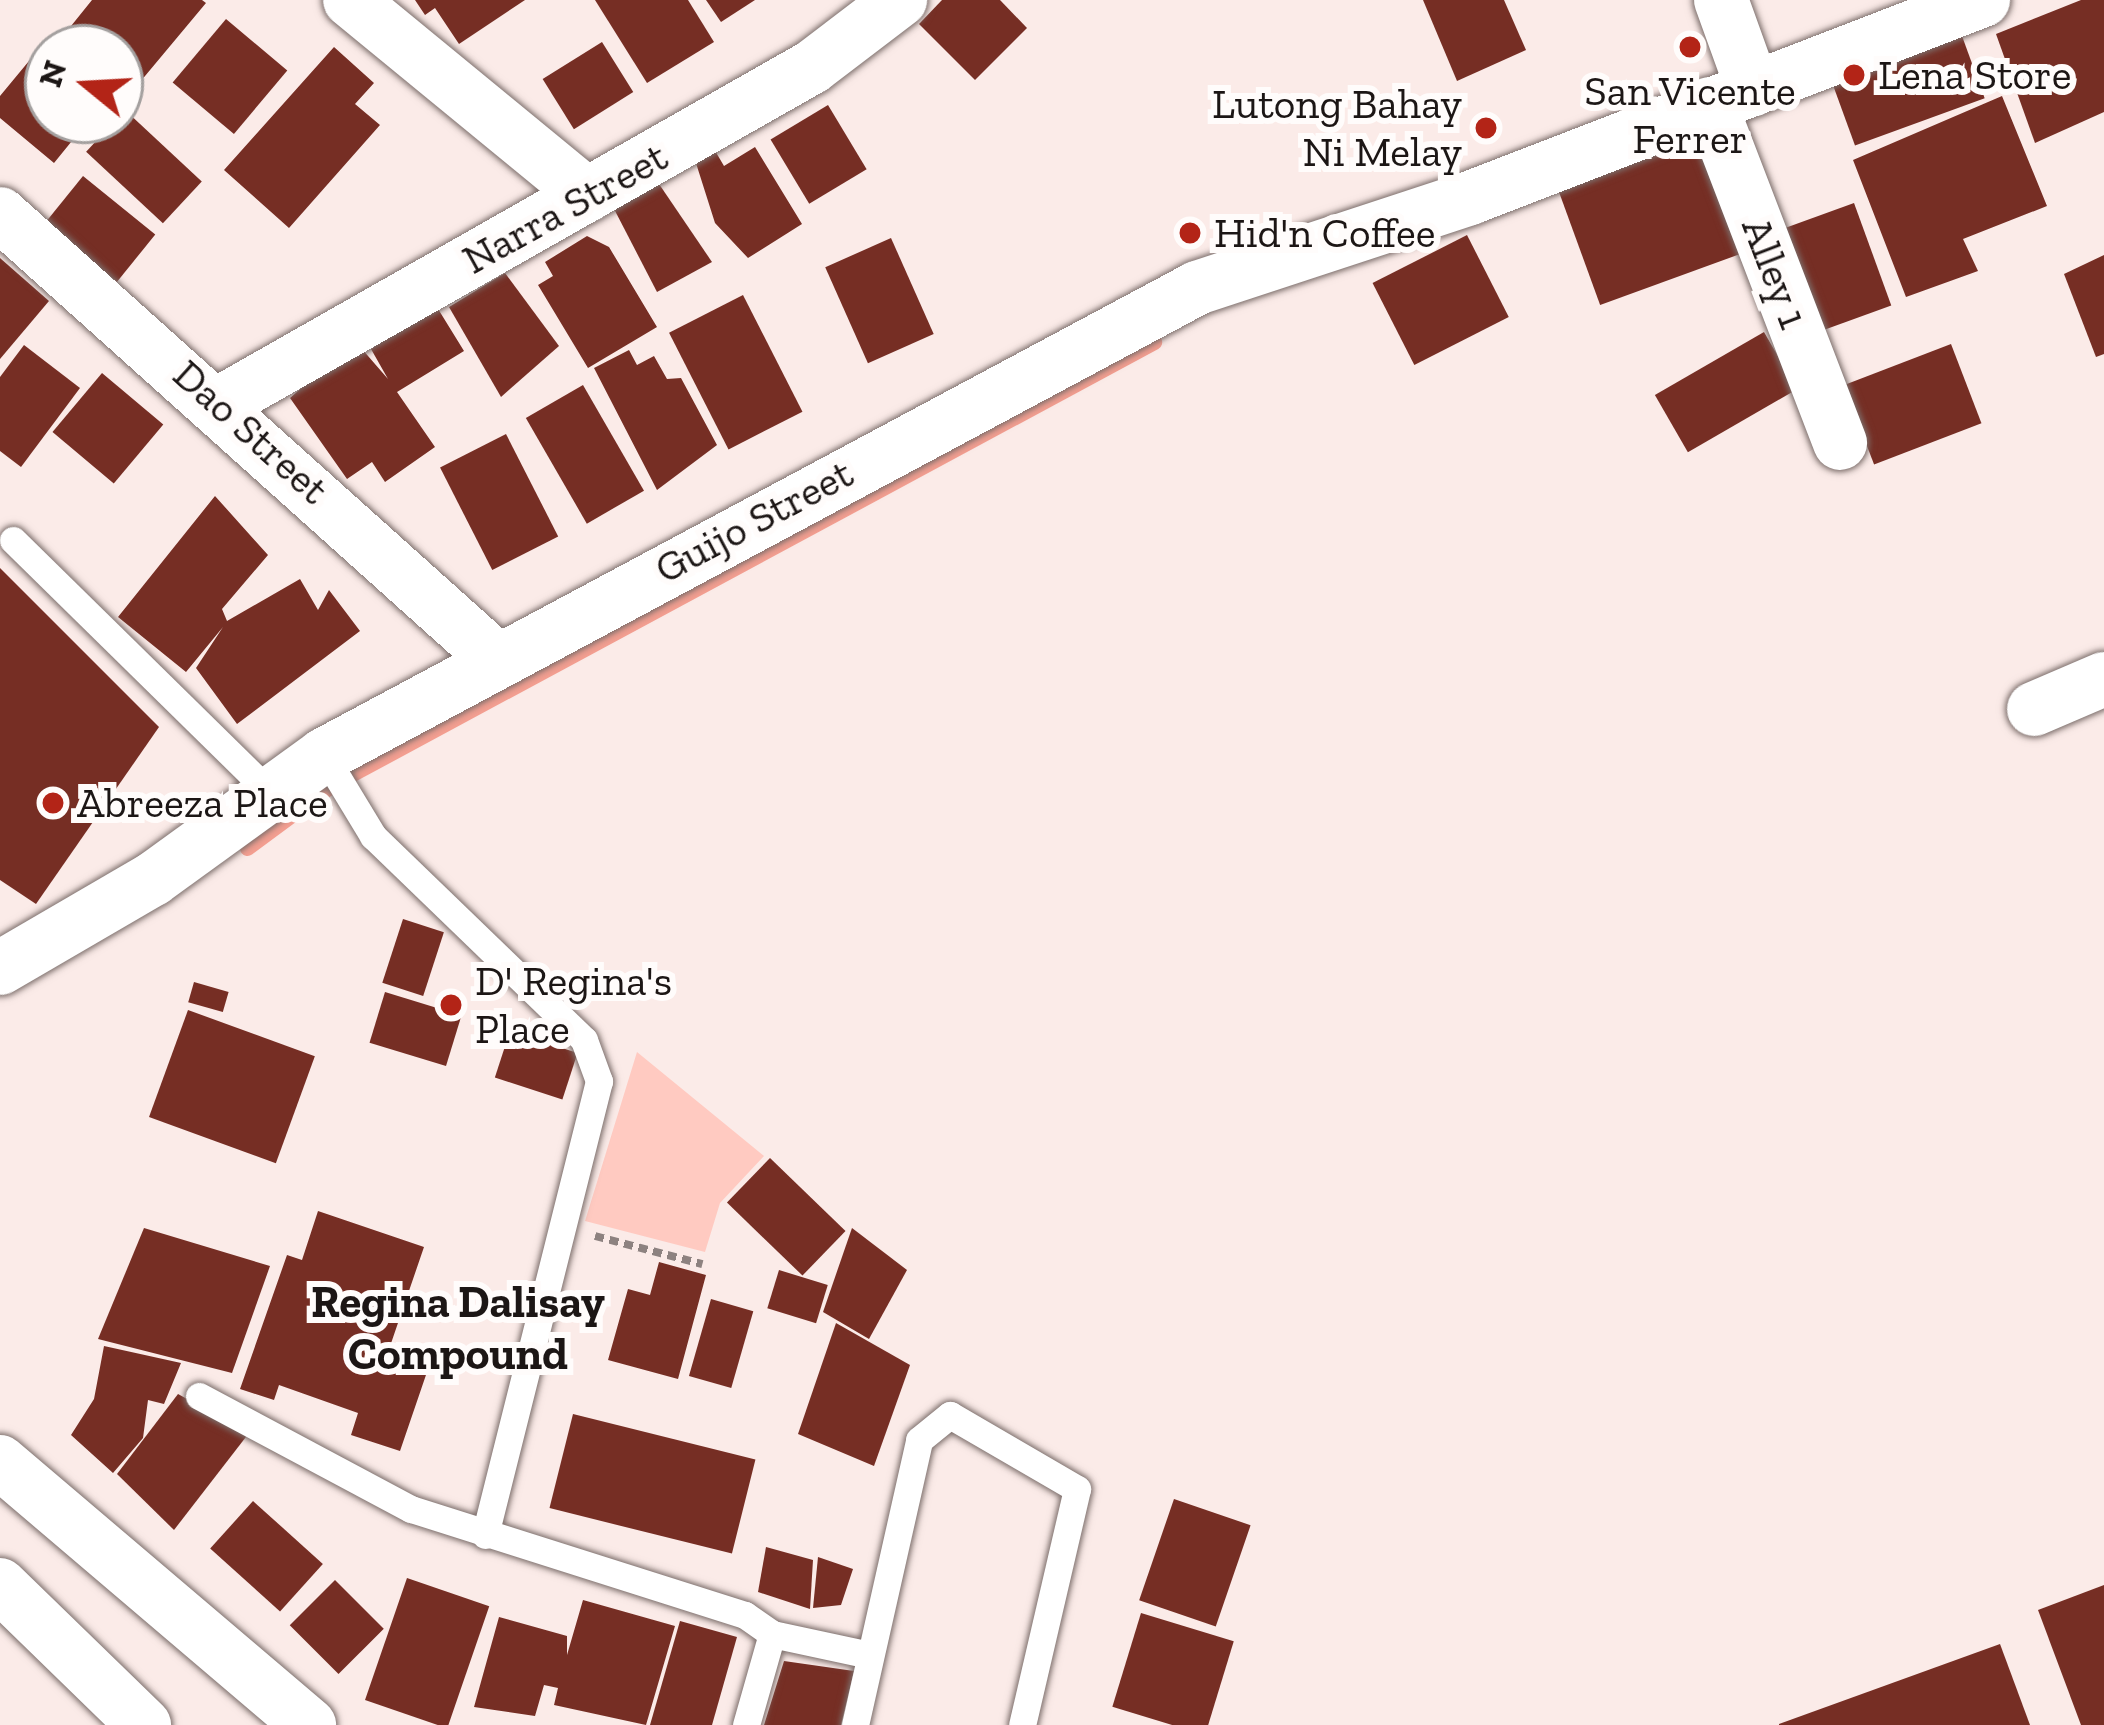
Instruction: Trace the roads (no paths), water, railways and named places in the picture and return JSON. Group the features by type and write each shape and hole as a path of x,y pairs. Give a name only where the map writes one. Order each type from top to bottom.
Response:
{"street":[{"path":"350,0 587,196"},
{"name":"Narra Street","path":"222,402 812,67 900,0"},
{"name":"Alley 1","path":"1720,0 1732,96 1840,442"},
{"name":"Guijo Street","path":"0,968 153,879 324,754 495,658 1248,268 1732,96 1983,0"},
{"name":"Dao Street","path":"0,214 222,402 495,658"},
{"path":"2034,709 2104,679"},
{"path":"0,1462 274,1716"},
{"path":"0,1586 144,1725"}],"lane":[{"path":"13,540 268,792"},
{"path":"324,754 400,866 584,1040 599,1098 485,1535"},
{"path":"199,1396 310,1465 485,1535 745,1615 772,1634 870,1655"},
{"path":"855,1725 919,1440 936,1416 965,1419 1077,1489 1022,1725"},
{"path":"746,1725 772,1634"}],"waterway":[{"path":"247,848 332,785 1154,342"}],"place":[{"name":"San Vicente Ferrer","path":"1690,47"},
{"name":"Lena Store","path":"1854,75"},
{"name":"Lutong Bahay Ni Melay","path":"1486,128"},
{"name":"Hid'n Coffee","path":"1190,233"},
{"name":"Abreeza Place","path":"53,803"},
{"name":"D' Regina's Place","path":"451,1005"}],"district":[{"name":"Regina Dalisay Compound","path":"458,1329"}]}
